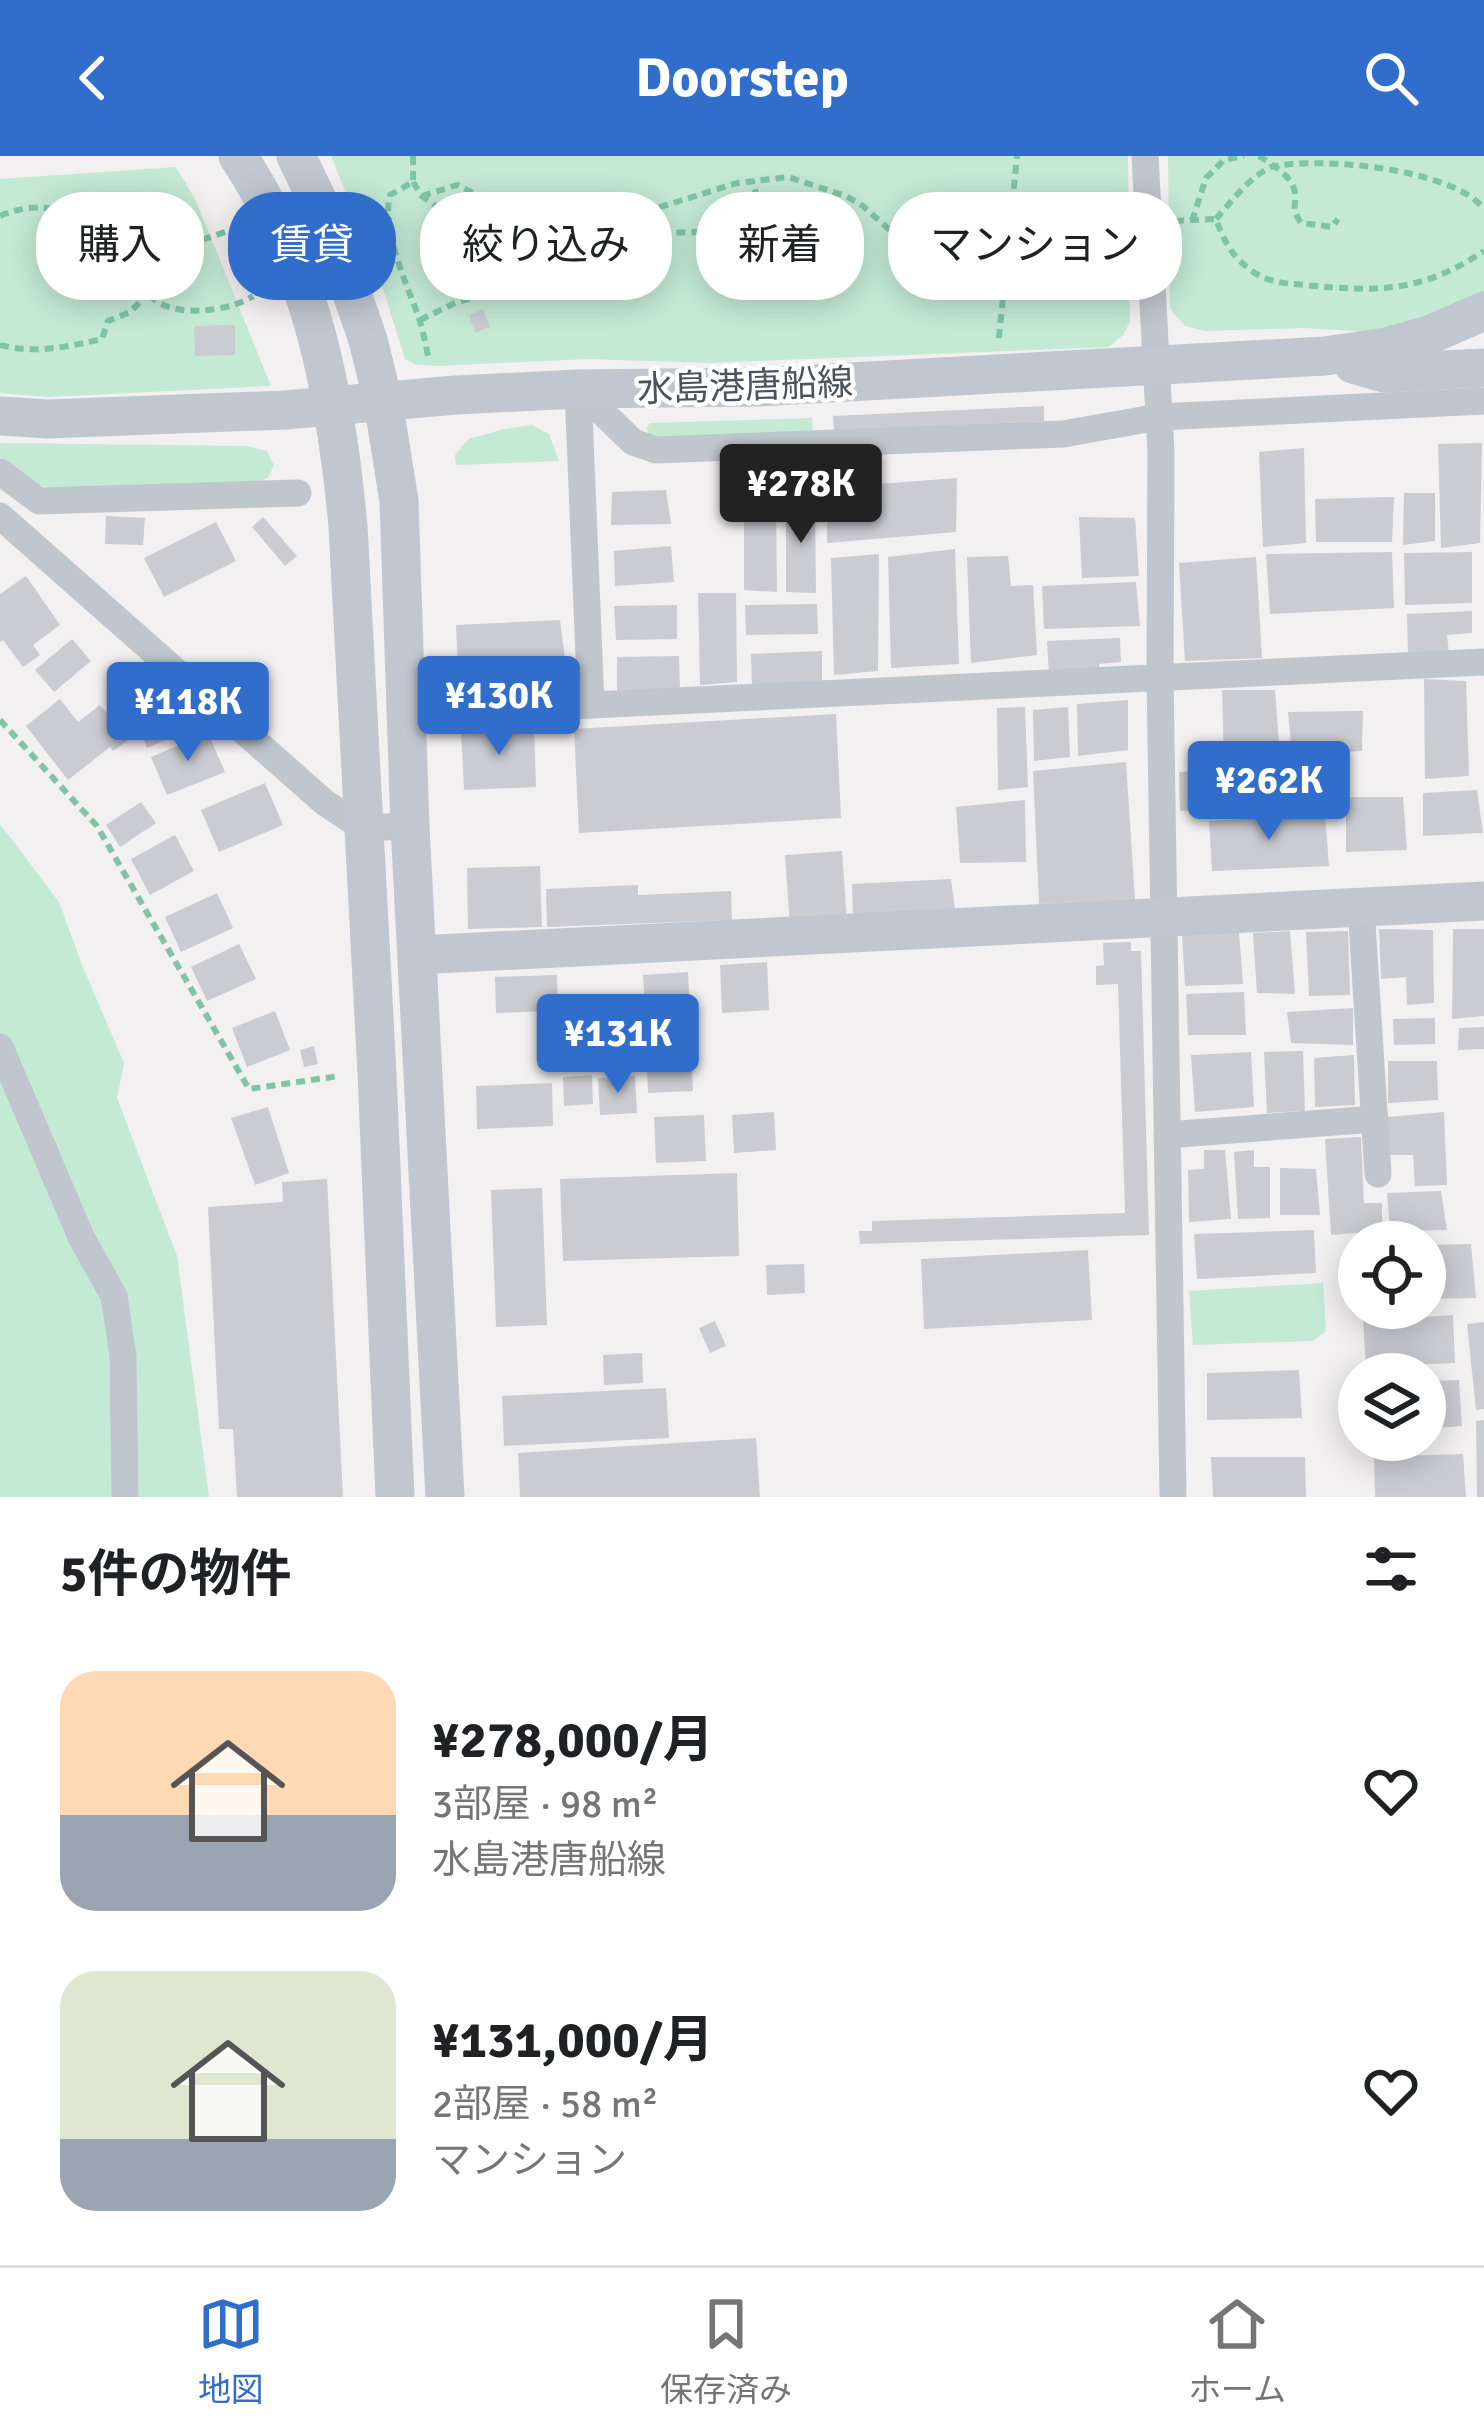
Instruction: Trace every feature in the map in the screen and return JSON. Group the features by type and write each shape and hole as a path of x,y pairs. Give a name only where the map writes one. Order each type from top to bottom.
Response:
{"street":[{"path":"238,156 266,203 295,269 318,336 334,406 348,526 395,1497"},
{"path":"296,156 326,218 368,340 398,501 445,1497"},
{"path":"1144,156 1159,418 1174,1497"},
{"name":"水島港唐船線","path":"0,416 48,419 285,410 456,395 757,387 1325,356 1429,335 1484,311"},
{"path":"1325,356 1384,373 1484,368"},
{"path":"578,389 633,442 656,450 1063,434 1159,418 1484,401"},
{"path":"578,389 591,704"},
{"path":"0,472 39,501 298,493"},
{"path":"0,516 307,788 363,828 410,826"},
{"path":"405,714 1484,662"},
{"path":"418,955 1484,901"},
{"path":"1361,908 1378,1174"},
{"path":"0,1047 82,1240 114,1296 123,1356 125,1497"},
{"path":"1167,1135 1375,1119"}],"path":[{"path":"413,156 413,182 420,193"},
{"path":"1013,192 1017,156"},
{"path":"1192,221 1206,178 1224,160 1244,156"},
{"path":"1258,156 1290,181 1301,223 1332,227 1338,219"},
{"path":"1182,221 1216,219 1249,182 1273,165 1315,158 1361,158 1422,174 1466,192 1484,209"},
{"path":"672,203 736,183 788,177 846,196 888,228"},
{"path":"672,235 771,236 752,181"},
{"path":"413,182 390,196 386,209 429,361"},
{"path":"435,192 457,185 471,192"},
{"path":"0,216 36,207"},
{"path":"1216,219 1226,247 1251,271 1272,282 1384,290 1451,272 1484,251"},
{"path":"204,239 225,232"},
{"path":"0,345 32,351 102,339 108,321 130,312 143,300"},
{"path":"152,300 172,308 214,310 247,300"},
{"path":"420,320 465,300"},
{"path":"999,346 1003,300"},
{"path":"0,720 97,826 249,1089 339,1076"}],"green space":[{"path":"331,156 1128,156 1128,192 888,192 888,300 1130,300 1130,322 1109,347 708,363 588,359 415,364 405,359 386,300 396,300 396,192 346,192"},
{"path":"1168,156 1484,156 1484,298 1398,334 1305,328 1206,331 1185,326 1170,309 1170,300 1182,300 1182,192 1168,192"},
{"path":"176,167 191,192 36,192 36,300 204,300 204,221 228,280 228,300 236,300 271,386 48,397 0,393 0,179"},
{"path":"812,418 813,433 651,437 646,429 650,423"},
{"path":"532,425 549,434 559,461 456,465 455,455 469,439"},
{"path":"0,443 246,446 267,451 274,465 268,478 253,484 58,490 34,483 0,457"},
{"path":"0,824 59,902 124,1063 117,1098 177,1256 209,1497 0,1497"},
{"path":"1323,1283 1326,1331 1313,1341 1193,1345 1189,1291"}],"building":[{"path":"483,309 490,327 475,333 469,315"},
{"path":"235,325 235,355 195,356 194,326"},
{"path":"1044,406 1044,421 834,431 833,416"},
{"path":"1482,443 1480,543 1441,548 1438,444"},
{"path":"1304,448 1306,543 1263,547 1259,452"},
{"path":"957,478 956,532 827,543 827,488"},
{"path":"666,490 671,524 611,525 612,492"},
{"path":"1404,493 1435,493 1435,541 1403,545"},
{"path":"1394,497 1392,542 1316,542 1315,499"},
{"path":"786,499 815,500 816,593 786,592"},
{"path":"776,500 777,592 744,590 744,501"},
{"path":"106,516 145,518 143,545 105,544"},
{"path":"263,517 297,556 285,566 252,527"},
{"path":"1079,517 1135,518 1139,576 1082,578"},
{"path":"216,522 236,561 164,597 144,558"},
{"path":"671,546 674,582 615,586 614,551"},
{"path":"955,549 959,664 891,668 888,557"},
{"path":"1392,552 1394,608 1270,614 1266,554"},
{"path":"1472,552 1472,603 1405,605 1404,553"},
{"path":"879,554 878,671 834,675 831,558"},
{"path":"1008,556 1011,586 1033,585 1037,655 971,663 967,557"},
{"path":"1256,557 1262,658 1185,661 1179,563"},
{"path":"26,576 60,625 33,645 40,655 23,667 0,642 0,594"},
{"path":"1136,582 1140,626 1044,629 1042,586"},
{"path":"698,593 736,593 737,682 700,685"},
{"path":"817,604 818,634 746,635 745,605"},
{"path":"677,605 677,639 616,640 614,606"},
{"path":"1472,611 1472,633 1447,635 1449,653 1408,654 1407,614"},
{"path":"560,620 568,681 459,685 456,625"},
{"path":"1120,638 1121,662 1099,664 1100,673 1049,674 1047,641"},
{"path":"72,639 91,661 54,692 35,670"},
{"path":"822,651 822,682 752,685 751,654"},
{"path":"679,656 680,690 617,690 617,657"},
{"path":"1424,679 1466,681 1469,776 1425,779"},
{"path":"1222,690 1275,690 1280,758 1224,759"},
{"path":"60,699 78,722 100,705 128,740 113,751 110,747 68,780 26,726"},
{"path":"163,699 178,735 147,748 132,712"},
{"path":"1128,700 1128,750 1078,756 1077,704"},
{"path":"1025,707 1028,787 998,790 997,708"},
{"path":"1068,707 1070,757 1034,761 1033,710"},
{"path":"1363,711 1362,751 1292,755 1288,712"},
{"path":"836,714 841,818 579,833 574,729"},
{"path":"534,727 536,787 464,790 461,730"},
{"path":"208,733 225,772 167,795 151,757"},
{"path":"1331,760 1333,803 1280,806 1278,763"},
{"path":"1126,762 1135,900 1039,904 1033,771"},
{"path":"1262,767 1266,808 1180,811 1179,772"},
{"path":"265,783 283,825 219,852 201,810"},
{"path":"1477,790 1483,833 1423,836 1423,793"},
{"path":"1346,797 1403,797 1407,850 1346,852"},
{"path":"1025,800 1026,862 960,863 956,807"},
{"path":"141,802 156,823 120,847 106,825"},
{"path":"1325,814 1329,866 1212,871 1209,821"},
{"path":"175,835 194,871 150,895 131,859"},
{"path":"842,851 847,922 790,926 785,855"},
{"path":"540,866 542,927 468,929 467,868"},
{"path":"951,879 956,917 853,923 852,884"},
{"path":"638,885 638,895 731,891 732,920 547,927 546,889"},
{"path":"217,893 233,928 181,952 165,917"},
{"path":"1379,929 1433,930 1434,1003 1407,1005 1406,977 1381,979"},
{"path":"1453,929 1484,929 1484,1016 1452,1019"},
{"path":"1290,931 1295,994 1257,993 1253,933"},
{"path":"1348,931 1350,995 1309,996 1306,932"},
{"path":"1239,932 1243,984 1185,986 1182,934"},
{"path":"1131,942 1131,951 1141,951 1149,1235 860,1244 859,1231 872,1231 872,1221 1125,1213 1118,984 1096,985 1096,966 1104,965 1103,943"},
{"path":"239,944 256,979 207,1001 191,967"},
{"path":"767,962 769,1010 722,1013 720,965"},
{"path":"688,972 691,1034 647,1037 643,975"},
{"path":"557,975 558,1011 496,1013 495,977"},
{"path":"1244,992 1246,1035 1188,1035 1186,994"},
{"path":"1353,1008 1353,1045 1291,1043 1287,1012"},
{"path":"275,1011 290,1050 247,1067 232,1028"},
{"path":"634,1014 634,1034 607,1035 607,1015"},
{"path":"1435,1018 1435,1044 1394,1045 1393,1019"},
{"path":"1484,1027 1484,1049 1458,1050 1459,1028"},
{"path":"592,1030 592,1042 634,1040 635,1068 548,1071 546,1031"},
{"path":"314,1046 318,1064 304,1067 300,1050"},
{"path":"691,1048 693,1091 648,1093 646,1050"},
{"path":"1303,1051 1305,1111 1267,1113 1264,1052"},
{"path":"1251,1052 1254,1107 1195,1112 1191,1055"},
{"path":"1354,1055 1355,1105 1315,1107 1314,1058"},
{"path":"1388,1061 1437,1061 1438,1100 1388,1103"},
{"path":"592,1075 593,1104 564,1106 563,1077"},
{"path":"635,1076 637,1113 600,1115 598,1078"},
{"path":"552,1083 553,1126 477,1129 476,1086"},
{"path":"268,1107 289,1173 255,1185 231,1118"},
{"path":"774,1112 776,1150 734,1153 732,1115"},
{"path":"1444,1112 1447,1185 1415,1186 1413,1155 1389,1155 1387,1117"},
{"path":"704,1115 706,1161 656,1163 654,1117"},
{"path":"1361,1137 1364,1203 1382,1203 1382,1221 1338,1221 1338,1234 1331,1235 1325,1139"},
{"path":"1204,1150 1225,1150 1231,1219 1189,1222 1188,1170 1204,1169"},
{"path":"1254,1150 1254,1167 1270,1167 1270,1218 1238,1219 1234,1152"},
{"path":"1280,1168 1316,1169 1320,1215 1280,1215"},
{"path":"737,1173 739,1256 563,1261 560,1179"},
{"path":"327,1179 343,1497 237,1497 233,1429 219,1429 208,1207 283,1202 282,1182"},
{"path":"542,1188 547,1325 496,1327 491,1190"},
{"path":"1441,1191 1446,1221 1389,1221 1387,1193"},
{"path":"1314,1230 1316,1273 1197,1279 1194,1234"},
{"path":"1471,1244 1476,1298 1446,1299 1446,1245"},
{"path":"1088,1250 1092,1320 924,1329 921,1259"},
{"path":"804,1264 805,1293 767,1295 766,1265"},
{"path":"1446,1315 1453,1315 1455,1363 1446,1363 1446,1353 1365,1353 1364,1329 1446,1329"},
{"path":"715,1321 726,1346 710,1353 699,1328"},
{"path":"1484,1322 1484,1409 1476,1410 1467,1324"},
{"path":"642,1353 643,1383 604,1385 603,1355"},
{"path":"1299,1370 1302,1418 1207,1420 1207,1373"},
{"path":"1446,1380 1459,1380 1462,1426 1446,1427"},
{"path":"666,1388 669,1438 504,1446 502,1396"},
{"path":"1484,1420 1484,1497 1477,1497 1476,1421"},
{"path":"756,1438 760,1497 520,1497 518,1453"},
{"path":"1463,1454 1466,1497 1375,1497 1374,1461 1446,1461 1446,1455"},
{"path":"1211,1457 1305,1457 1306,1497 1213,1497"}]}
